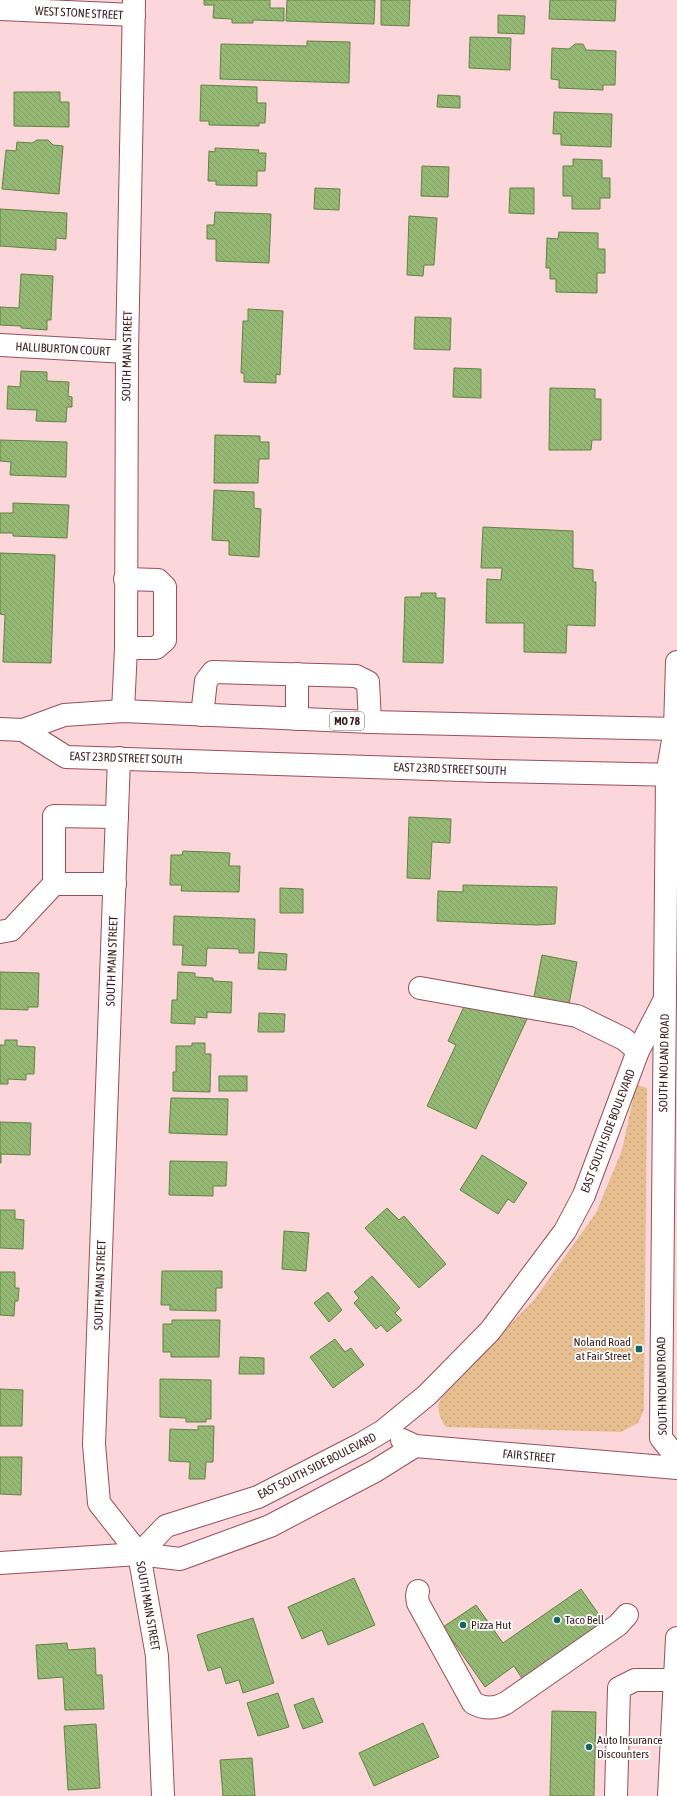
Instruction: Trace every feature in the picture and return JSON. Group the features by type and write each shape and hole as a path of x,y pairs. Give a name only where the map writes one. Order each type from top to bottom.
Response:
{"street":[{"name":"WEST STONE STREET","path":"0,9 134,8"},
{"name":"SOUTH MAIN STREET","path":"123,711 126,648 125,579 127,352 134,8"},
{"name":"HALLIBURTON COURT","path":"0,345 127,352"},
{"path":"125,579 158,580 165,587 165,640 156,648 126,648"},
{"name":"SOUTH NOLAND ROAD","path":"677,662 676,729 672,775 665,999 661,1438 677,1458"},
{"path":"202,715 206,681 214,672 356,676 368,682 370,722"},
{"path":"296,674 297,718"},
{"name":"MO 78","path":"0,729 23,730 64,715 123,711 370,722 676,729"},
{"name":"EAST 23RD STREET SOUTH","path":"23,730 66,757 494,771 672,775"},
{"name":"SOUTH MAIN STREET","path":"119,758 94,1444 99,1503 139,1554 157,1656 163,1796"},
{"path":"0,932 11,930 54,884 54,816 117,817"},
{"path":"54,884 115,884"},
{"path":"420,988 576,1016 624,1039 638,1051"},
{"name":"EAST SOUTH SIDE BOULEVARD","path":"139,1554 166,1526 258,1497 361,1444 383,1431 427,1395 490,1331 564,1231 584,1195 638,1051 665,999"},
{"name":"FAIR STREET","path":"383,1431 415,1446 677,1468"},
{"path":"0,1563 139,1554 180,1558 270,1526 375,1471 415,1446"},
{"path":"418,1591 418,1602 473,1703 493,1708 506,1703 618,1625 627,1615"},
{"path":"669,1796 673,1763 677,1638"},
{"path":"616,1796 619,1688 635,1680 675,1680"}],"shaded area":[{"path":"636,1085 647,1088 644,1410 638,1423 621,1432 446,1427 439,1415 438,1410 440,1400 443,1395 451,1384 534,1300 596,1213 622,1150"}],"building":[{"path":"204,0 270,0 270,8 284,8 284,21 253,20 253,23 232,23 232,19 213,18 214,5 204,5"},
{"path":"287,0 375,0 374,24 286,21"},
{"path":"381,0 410,0 409,26 381,25"},
{"path":"550,0 616,0 615,21 549,19"},
{"path":"498,15 525,16 524,34 498,33"},
{"path":"470,37 511,38 510,70 469,68"},
{"path":"307,41 350,42 349,83 220,79 221,44 307,46"},
{"path":"575,44 583,44 586,50 616,51 615,85 603,85 603,90 559,88 559,80 551,79 552,48 569,49"},
{"path":"201,85 257,87 257,103 266,103 265,123 259,123 259,126 209,125 209,121 200,121"},
{"path":"14,92 60,92 60,102 69,102 69,127 14,126"},
{"path":"438,95 460,96 460,108 437,107"},
{"path":"554,112 612,114 611,147 561,145 561,134 553,134"},
{"path":"37,140 48,140 53,145 63,146 59,194 2,189 6,150 16,151 17,142 32,143"},
{"path":"215,148 259,150 258,153 266,153 265,171 257,171 257,186 216,185 216,181 208,181 209,151 215,152"},
{"path":"573,159 602,160 602,178 610,178 610,198 600,198 600,209 572,209 572,196 563,196 563,166 573,166"},
{"path":"422,166 449,167 448,197 421,196"},
{"path":"315,188 340,189 339,210 314,209"},
{"path":"510,188 534,188 534,214 509,213"},
{"path":"0,209 67,213 66,239 56,238 56,250 0,246"},
{"path":"215,212 271,214 269,263 216,261 216,239 207,239 207,225 214,225"},
{"path":"409,216 437,218 434,265 424,265 423,276 407,275"},
{"path":"559,232 598,233 598,249 605,249 605,273 597,273 597,293 556,292 556,279 550,279 550,268 546,268 547,238 558,239"},
{"path":"21,274 53,276 51,320 47,320 47,330 21,328 21,326 0,325 0,307 19,308"},
{"path":"248,309 283,311 280,375 276,374 276,383 244,382 244,373 241,373 243,321 248,321"},
{"path":"415,317 451,318 450,350 414,349"},
{"path":"454,368 481,369 481,398 453,397"},
{"path":"21,371 47,372 47,381 69,382 68,396 72,397 72,407 67,407 66,422 36,421 37,410 7,409 8,386 20,387"},
{"path":"550,388 595,389 595,399 601,399 601,440 592,440 591,450 549,450"},
{"path":"215,435 260,436 260,442 269,442 269,459 259,459 258,483 214,483"},
{"path":"0,440 67,442 66,477 10,475 11,462 0,461"},
{"path":"214,490 254,492 254,508 261,509 259,557 229,555 229,541 212,540"},
{"path":"13,503 69,505 67,538 13,536 13,533 0,533 0,513 13,513"},
{"path":"483,527 573,531 573,568 593,570 593,582 596,582 595,626 567,625 566,653 524,652 524,623 486,623 487,579 501,580 502,568 481,568"},
{"path":"0,553 55,555 51,663 3,662 5,615 0,614"},
{"path":"421,593 436,593 436,598 445,598 443,663 403,662 405,597 421,597"},
{"path":"409,817 451,819 450,843 432,842 430,879 407,878"},
{"path":"183,851 230,853 229,866 240,866 239,892 181,891 182,885 170,885 171,855 182,855"},
{"path":"463,885 557,887 555,924 537,925 437,921 438,891 463,892"},
{"path":"280,888 303,889 303,913 280,913"},
{"path":"174,916 255,919 254,953 239,953 239,949 207,948 206,966 182,965 183,945 173,945"},
{"path":"259,952 287,954 286,970 258,969"},
{"path":"542,955 577,962 569,1004 534,997"},
{"path":"0,972 39,973 38,1007 28,1007 28,1010 0,1009"},
{"path":"178,972 195,973 195,977 213,978 213,981 232,982 231,1013 207,1012 207,1018 195,1017 195,1024 171,1023 172,1000 177,1000"},
{"path":"468,998 506,1016 509,1011 527,1019 476,1129 427,1106 456,1045 448,1041"},
{"path":"259,1013 285,1014 284,1032 258,1032"},
{"path":"5,1040 17,1040 17,1046 35,1047 34,1074 26,1074 26,1080 8,1079 8,1084 0,1084 0,1045 5,1045"},
{"path":"192,1043 205,1043 205,1054 211,1054 210,1092 173,1091 173,1072 176,1072 176,1046 192,1046"},
{"path":"219,1076 247,1076 247,1091 219,1091"},
{"path":"171,1098 228,1099 227,1135 169,1133"},
{"path":"0,1122 31,1123 30,1155 1,1154 0,1163"},
{"path":"482,1155 527,1183 514,1203 508,1199 498,1214 460,1190"},
{"path":"170,1161 227,1162 226,1186 213,1186 213,1196 169,1195"},
{"path":"387,1208 399,1220 404,1216 446,1264 419,1288 365,1228"},
{"path":"0,1210 15,1210 15,1219 24,1220 23,1249 0,1248"},
{"path":"284,1231 309,1233 306,1271 282,1269"},
{"path":"162,1271 222,1271 222,1288 216,1288 216,1311 170,1310 170,1305 161,1305"},
{"path":"0,1272 15,1272 15,1288 19,1288 18,1301 15,1301 14,1316 0,1315"},
{"path":"372,1276 400,1308 395,1313 402,1320 387,1332 381,1325 376,1329 354,1303 359,1298 354,1292"},
{"path":"328,1292 342,1310 329,1322 314,1303"},
{"path":"172,1320 220,1320 219,1357 171,1357 171,1352 163,1352 163,1324 172,1324"},
{"path":"335,1339 345,1352 351,1348 364,1365 333,1388 310,1357"},
{"path":"240,1357 264,1358 264,1374 239,1374"},
{"path":"160,1379 211,1380 211,1419 206,1419 206,1422 186,1422 186,1418 160,1417"},
{"path":"0,1389 23,1390 22,1426 0,1426"},
{"path":"198,1426 214,1426 213,1462 206,1462 205,1479 189,1479 190,1462 169,1461 170,1429 198,1430"},
{"path":"0,1457 22,1457 21,1495 0,1494"},
{"path":"354,1578 375,1625 328,1645 322,1630 302,1639 288,1607"},
{"path":"581,1589 607,1626 525,1683 514,1666 485,1687 443,1627 476,1605 503,1643"},
{"path":"253,1618 274,1683 243,1693 239,1680 226,1684 221,1667 208,1671 197,1635"},
{"path":"67,1643 68,1650 95,1648 96,1675 102,1675 104,1709 65,1710 63,1677 38,1679 36,1645"},
{"path":"278,1693 289,1727 258,1736 247,1703"},
{"path":"313,1698 323,1722 303,1729 294,1705"},
{"path":"552,1711 596,1712 594,1796 550,1796"},
{"path":"423,1723 439,1757 374,1786 359,1753"},
{"path":"96,1724 100,1788 68,1790 64,1726"},
{"path":"252,1758 255,1796 223,1796 220,1760"}],"place":[{"name":"Noland Road at Fair Street","path":"639,1349"},
{"name":"Taco Bell","path":"557,1620"},
{"name":"Pizza Hut","path":"463,1625"},
{"name":"Auto Insurance Discounters","path":"589,1747"}]}
